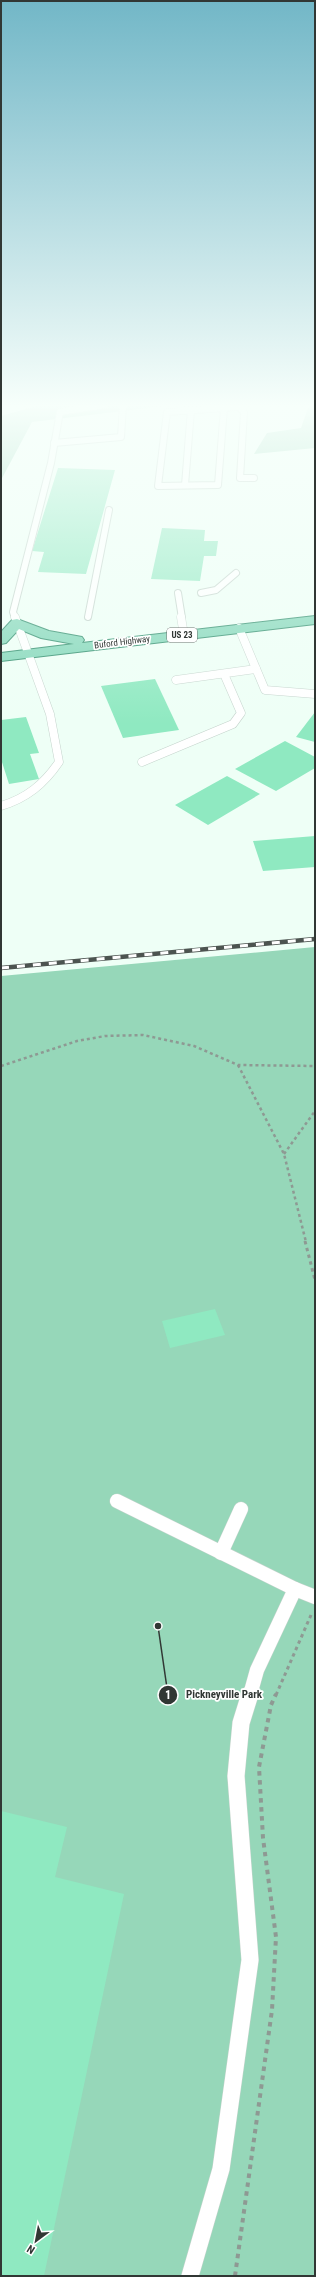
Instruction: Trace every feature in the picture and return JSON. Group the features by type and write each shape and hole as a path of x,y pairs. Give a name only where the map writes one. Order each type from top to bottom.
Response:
{"main road":[{"name":"Buford Highway","path":"1,656 315,620"},
{"path":"1,640 17,623 46,635 81,641 126,642"}],"lane":[{"path":"1,806 12,803 38,789 50,776 59,762 50,714 12,612 37,511"},
{"path":"88,617 109,511"},
{"path":"201,593 216,590 236,573"},
{"path":"178,593 184,635"},
{"path":"239,628 265,690 315,694"},
{"path":"176,680 256,669"},
{"path":"142,762 233,724 241,713 224,674"},
{"path":"117,1501 295,1589 315,1597"},
{"path":"221,1553 241,1509"},
{"path":"190,2276 220,2169 250,1960 236,1776 241,1723 256,1670 295,1589"}],"path":[{"path":"1,1066 77,1041 105,1036 143,1035 194,1046 238,1065 315,1066"},
{"path":"238,1065 284,1154 315,1280"},
{"path":"284,1154 315,1111"}],"green space":[{"path":"315,947 315,2276 1,2276 1,976"}],"building":[{"path":"44,511 103,511 86,574 38,572 44,552 32,551"},
{"path":"162,528 205,530 204,541 218,541 216,556 204,556 200,581 151,579"},
{"path":"155,679 179,730 123,738 101,686"},
{"path":"315,712 315,742 296,737"},
{"path":"26,717 39,753 30,754 39,779 9,784 1,759 1,720"},
{"path":"285,741 315,757 315,768 276,791 235,769"},
{"path":"227,776 260,794 208,825 175,805"},
{"path":"315,836 315,867 263,871 253,841"},
{"path":"215,1309 225,1335 170,1348 162,1321"},
{"path":"1,1811 67,1827 55,1877 124,1894 44,2276 1,2276"}],"railway":[{"path":"1,968 315,939"}],"place":[{"name":"Pickneyville Park","path":"158,1626"}]}
